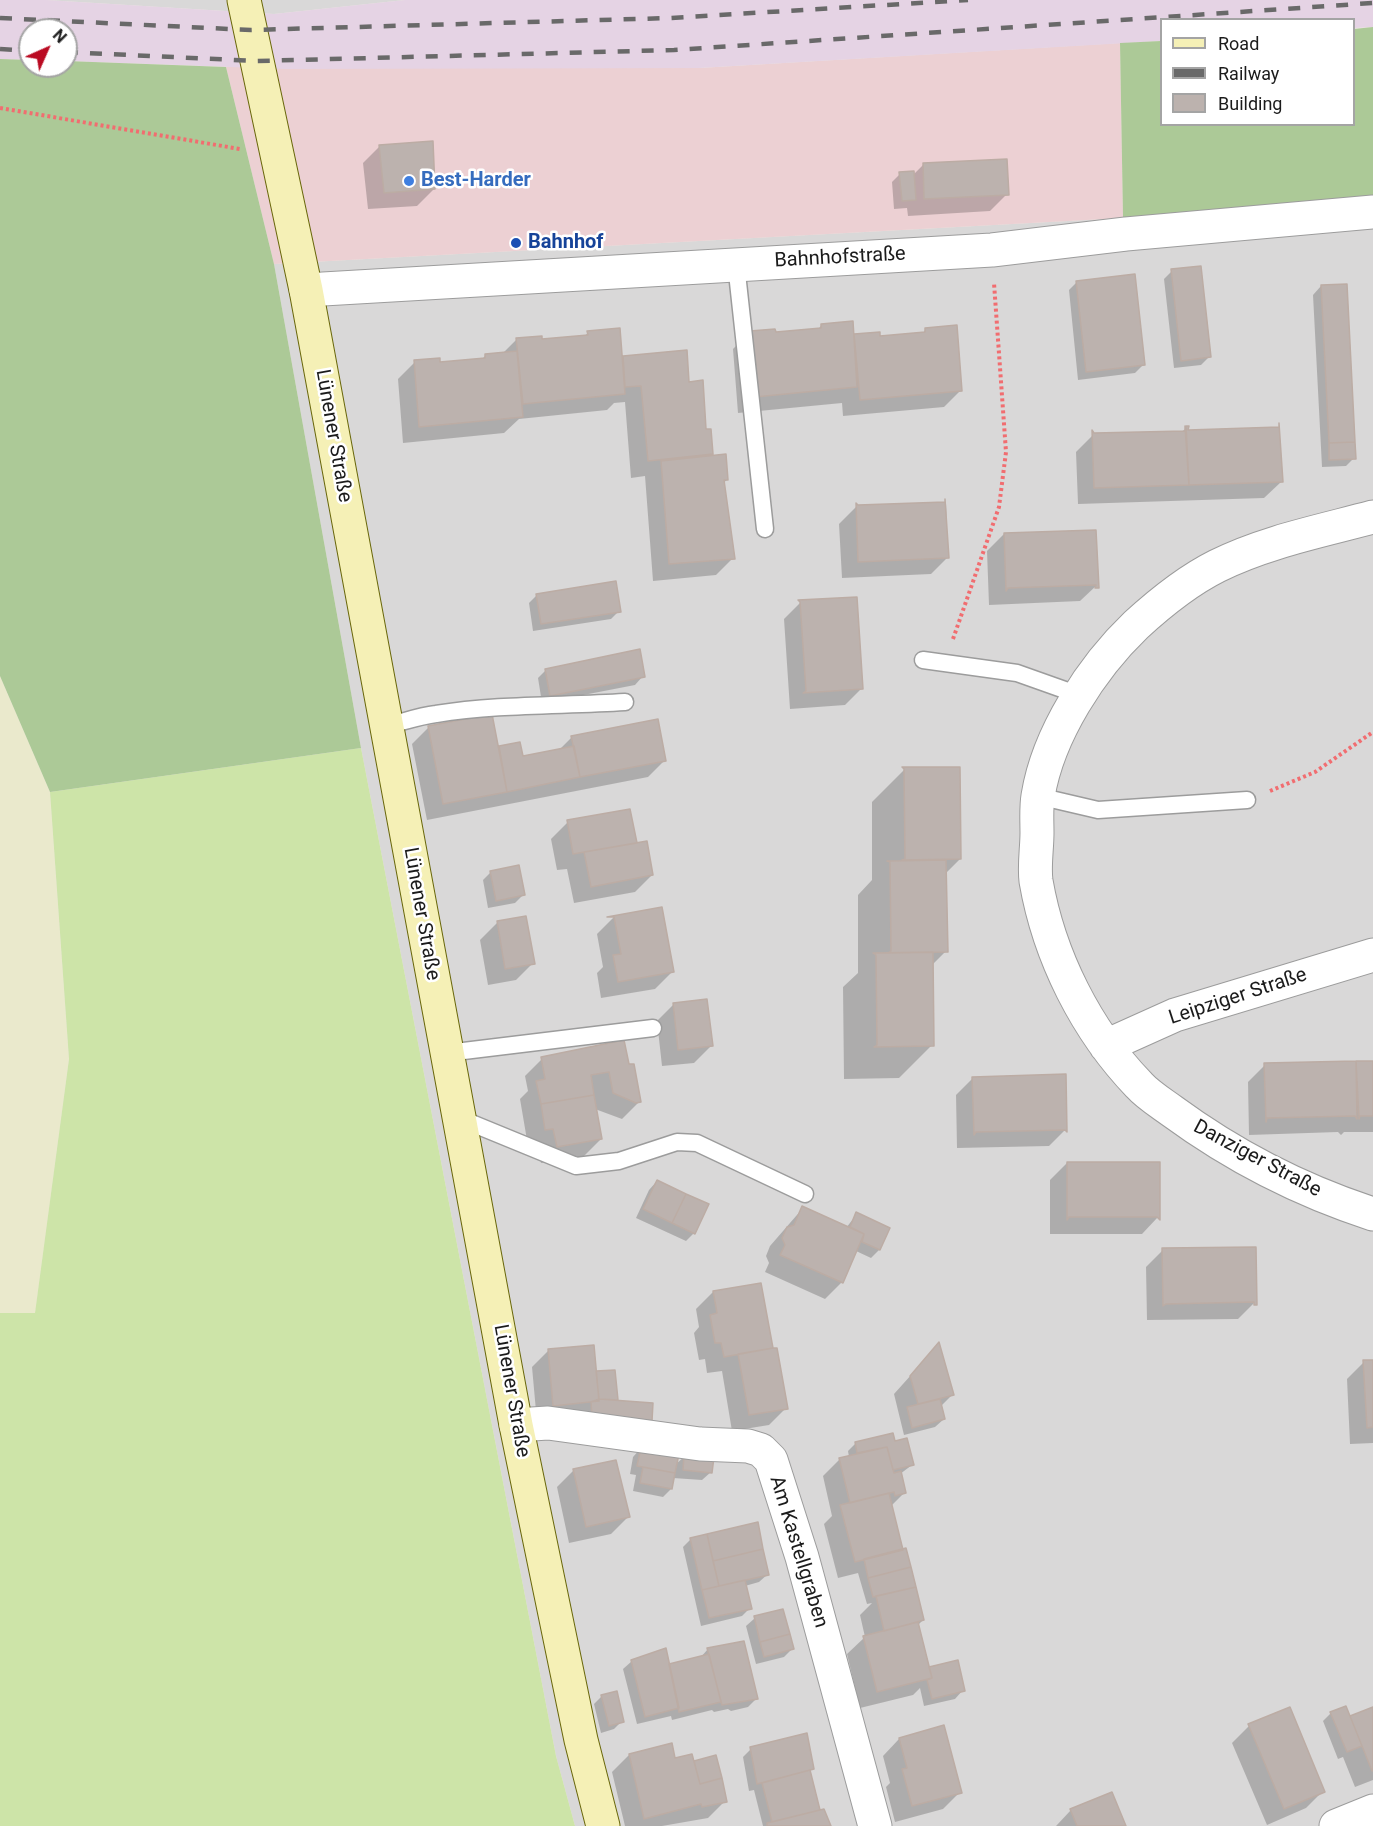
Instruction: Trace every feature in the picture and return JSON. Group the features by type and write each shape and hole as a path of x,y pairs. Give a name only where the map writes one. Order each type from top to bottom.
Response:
{"main road":[{"name":"Lünener Straße","path":"244,0 306,290 459,1118 500,1325 516,1425 581,1740 603,1826"}],"street":[{"name":"Bahnhofstraße","path":"306,290 992,249 1126,234 1373,212"},
{"name":"Danziger Straße","path":"1373,518 1278,544 1217,566 1162,601 1113,647 1079,694 1051,752 1038,796 1036,878 1051,944 1075,996 1106,1047 1140,1087 1204,1135 1281,1176 1342,1204 1373,1214"},
{"name":"Leipziger Straße","path":"1106,1047 1175,1015 1373,954"},
{"name":"Am Kastellgraben","path":"516,1425 548,1423 700,1444 748,1446 760,1450 771,1460 805,1568 874,1826"},
{"path":"1336,1826 1373,1811"}],"lane":[{"path":"736,264 765,529"},
{"path":"923,660 1017,673 1079,694"},
{"path":"386,726 434,714 497,707 625,702"},
{"path":"1038,796 1098,810 1247,800"},
{"path":"447,1053 653,1028"},
{"path":"459,1118 576,1166 619,1161 677,1142 697,1143 805,1194"}],"path":[{"path":"0,108 276,155"},
{"path":"945,663 999,507 1006,452 992,249"},
{"path":"1247,800 1315,772 1373,732"}],"shaded area":[{"path":"0,0 46,0 274,14 405,0 1373,0 1373,27 1355,28 1355,18 1160,18 1160,41 699,68 285,69 78,61 78,18 18,18 18,60 0,59"},
{"path":"46,0 405,0 274,14"},
{"path":"1120,43 1123,218 274,264 226,67 699,68"},
{"path":"1373,200 1373,1826 575,1826 556,1756 361,748 274,264 1123,218"}],"green space":[{"path":"1373,27 1373,200 1123,218 1120,43 1160,41 1160,126 1355,126 1355,29"},
{"path":"0,59 18,60 18,78 78,78 78,61 226,67 274,264 361,748 50,792 0,676"},
{"path":"0,676 50,792 69,1059 35,1314 0,1313"},
{"path":"361,748 556,1756 575,1826 0,1826 0,1313 35,1313 69,1059 50,792"}],"building":[{"path":"433,141 435,189 384,193 379,145"},
{"path":"1007,159 1009,195 924,199 923,163"},
{"path":"914,171 916,200 902,201 899,172"},
{"path":"1201,266 1211,357 1181,361 1171,269"},
{"path":"1135,274 1145,365 1086,372 1076,281"},
{"path":"1347,284 1355,442 1329,443 1321,285"},
{"path":"853,321 857,387 755,397 750,331 775,329 776,332 821,328 821,324"},
{"path":"957,325 962,391 860,400 854,334 880,332 880,336 925,332 925,328"},
{"path":"620,328 625,394 523,404 516,338 542,336 542,339 588,335 587,331"},
{"path":"687,350 689,382 703,380 706,429 711,429 713,454 648,461 641,386 625,387 623,356"},
{"path":"517,351 523,417 419,427 414,360 440,358 440,362 485,358 485,354"},
{"path":"1279,423 1283,482 1189,485 1186,426 1189,426 1188,430 1279,427"},
{"path":"1185,426 1189,485 1094,488 1092,430 1094,433 1185,431"},
{"path":"1355,442 1356,459 1329,460 1329,443"},
{"path":"726,454 728,480 724,480 735,559 669,564 661,461"},
{"path":"945,499 949,558 858,562 856,503 858,505 945,502"},
{"path":"1096,530 1099,588 1095,588 1096,585 1008,588 1006,591 1004,533"},
{"path":"616,581 621,612 541,624 536,594"},
{"path":"857,597 863,689 803,693 806,691 800,602 798,600"},
{"path":"640,649 645,677 550,696 545,669"},
{"path":"492,714 507,792 443,804 428,726"},
{"path":"658,719 666,761 580,777 571,736"},
{"path":"520,742 523,756 574,746 580,777 507,792 499,746"},
{"path":"902,767 960,767 961,859 902,860 905,859 904,769"},
{"path":"630,809 637,843 573,854 567,820"},
{"path":"647,841 653,875 591,887 584,852"},
{"path":"946,860 948,952 888,953 891,951 890,862 887,861"},
{"path":"519,865 525,895 496,901 490,871"},
{"path":"662,907 674,972 618,982 613,955 621,954 614,917 607,917"},
{"path":"526,916 535,964 505,969 497,921"},
{"path":"933,952 934,1046 874,1047 877,1045 876,955 873,953"},
{"path":"707,999 713,1046 678,1050 673,1003"},
{"path":"624,1040 629,1064 634,1064 641,1102 636,1103 613,1093 609,1072 591,1075 594,1095 541,1104 536,1081 545,1079 541,1057"},
{"path":"1356,1061 1373,1061 1373,1116 1360,1116 1359,1119"},
{"path":"1356,1061 1357,1119 1355,1116 1267,1118 1266,1122 1264,1063"},
{"path":"1066,1074 1067,1132 1065,1130 976,1132 974,1135 972,1077"},
{"path":"594,1095 602,1139 557,1147 553,1129 545,1130 541,1104"},
{"path":"1067,1162 1160,1162 1160,1220 1157,1217 1069,1217 1067,1220"},
{"path":"657,1180 686,1194 672,1223 643,1209"},
{"path":"686,1194 709,1204 695,1234 672,1223"},
{"path":"802,1206 864,1234 843,1283 780,1255 785,1245 782,1238 787,1227 794,1225"},
{"path":"856,1212 890,1228 880,1250 862,1242 864,1234 850,1227"},
{"path":"1256,1247 1257,1305 1254,1305 1254,1302 1166,1304 1163,1306 1162,1248"},
{"path":"761,1283 773,1348 724,1357 721,1343 715,1343 710,1315 717,1313 713,1291"},
{"path":"939,1342 954,1395 918,1404 910,1376"},
{"path":"594,1345 599,1401 553,1406 548,1349"},
{"path":"777,1348 788,1409 749,1415 738,1354"},
{"path":"1363,1360 1373,1360 1373,1427 1367,1428"},
{"path":"615,1370 618,1400 599,1399 596,1371"},
{"path":"599,1399 653,1403 652,1421 592,1417 591,1402"},
{"path":"940,1399 945,1419 912,1428 907,1407"},
{"path":"893,1433 895,1441 907,1438 914,1465 893,1470 887,1447 857,1453 855,1442"},
{"path":"641,1447 679,1454 675,1473 637,1466"},
{"path":"887,1447 894,1473 901,1471 906,1493 895,1496 894,1492 850,1503 839,1458"},
{"path":"684,1454 714,1457 712,1473 683,1470"},
{"path":"616,1460 630,1517 586,1527 573,1469"},
{"path":"643,1467 675,1473 672,1489 640,1483"},
{"path":"889,1493 903,1550 855,1562 840,1505"},
{"path":"758,1522 763,1549 713,1561 707,1534"},
{"path":"707,1534 719,1586 702,1590 690,1538"},
{"path":"906,1548 911,1567 868,1578 864,1559"},
{"path":"763,1549 769,1575 719,1586 713,1561"},
{"path":"911,1567 916,1587 873,1597 868,1578"},
{"path":"745,1580 752,1609 709,1618 702,1590"},
{"path":"916,1587 924,1620 884,1631 876,1596"},
{"path":"783,1609 790,1634 760,1642 754,1616"},
{"path":"918,1622 932,1678 877,1692 863,1636"},
{"path":"790,1634 794,1649 764,1657 760,1642"},
{"path":"744,1641 758,1699 722,1705 707,1648"},
{"path":"666,1648 679,1708 645,1717 631,1660"},
{"path":"709,1654 721,1702 679,1712 669,1664"},
{"path":"958,1660 965,1691 932,1699 927,1680 932,1678 929,1667"},
{"path":"617,1691 624,1722 609,1726 601,1695"},
{"path":"1346,1706 1362,1746 1347,1752 1330,1712"},
{"path":"1290,1707 1325,1792 1284,1809 1248,1724"},
{"path":"1373,1707 1373,1771 1372,1771 1350,1716"},
{"path":"944,1725 962,1793 912,1806 902,1769 907,1768 899,1738"},
{"path":"807,1733 814,1769 757,1784 750,1747"},
{"path":"672,1743 675,1758 692,1754 700,1784 722,1778 727,1802 702,1807 701,1804 644,1819 629,1754"},
{"path":"716,1755 722,1778 700,1784 694,1761"},
{"path":"810,1770 820,1810 772,1822 762,1783"},
{"path":"1112,1792 1126,1826 1077,1826 1070,1809"},
{"path":"824,1809 831,1826 767,1826 767,1823"}],"railway":[{"path":"0,18 251,30 670,18 968,0"},
{"path":"78,53 257,61 674,50 1373,3"},
{"path":"0,49 18,50"}],"place":[{"name":"Best-Harder","path":"409,181"},
{"name":"Bahnhof","path":"516,243"}]}
